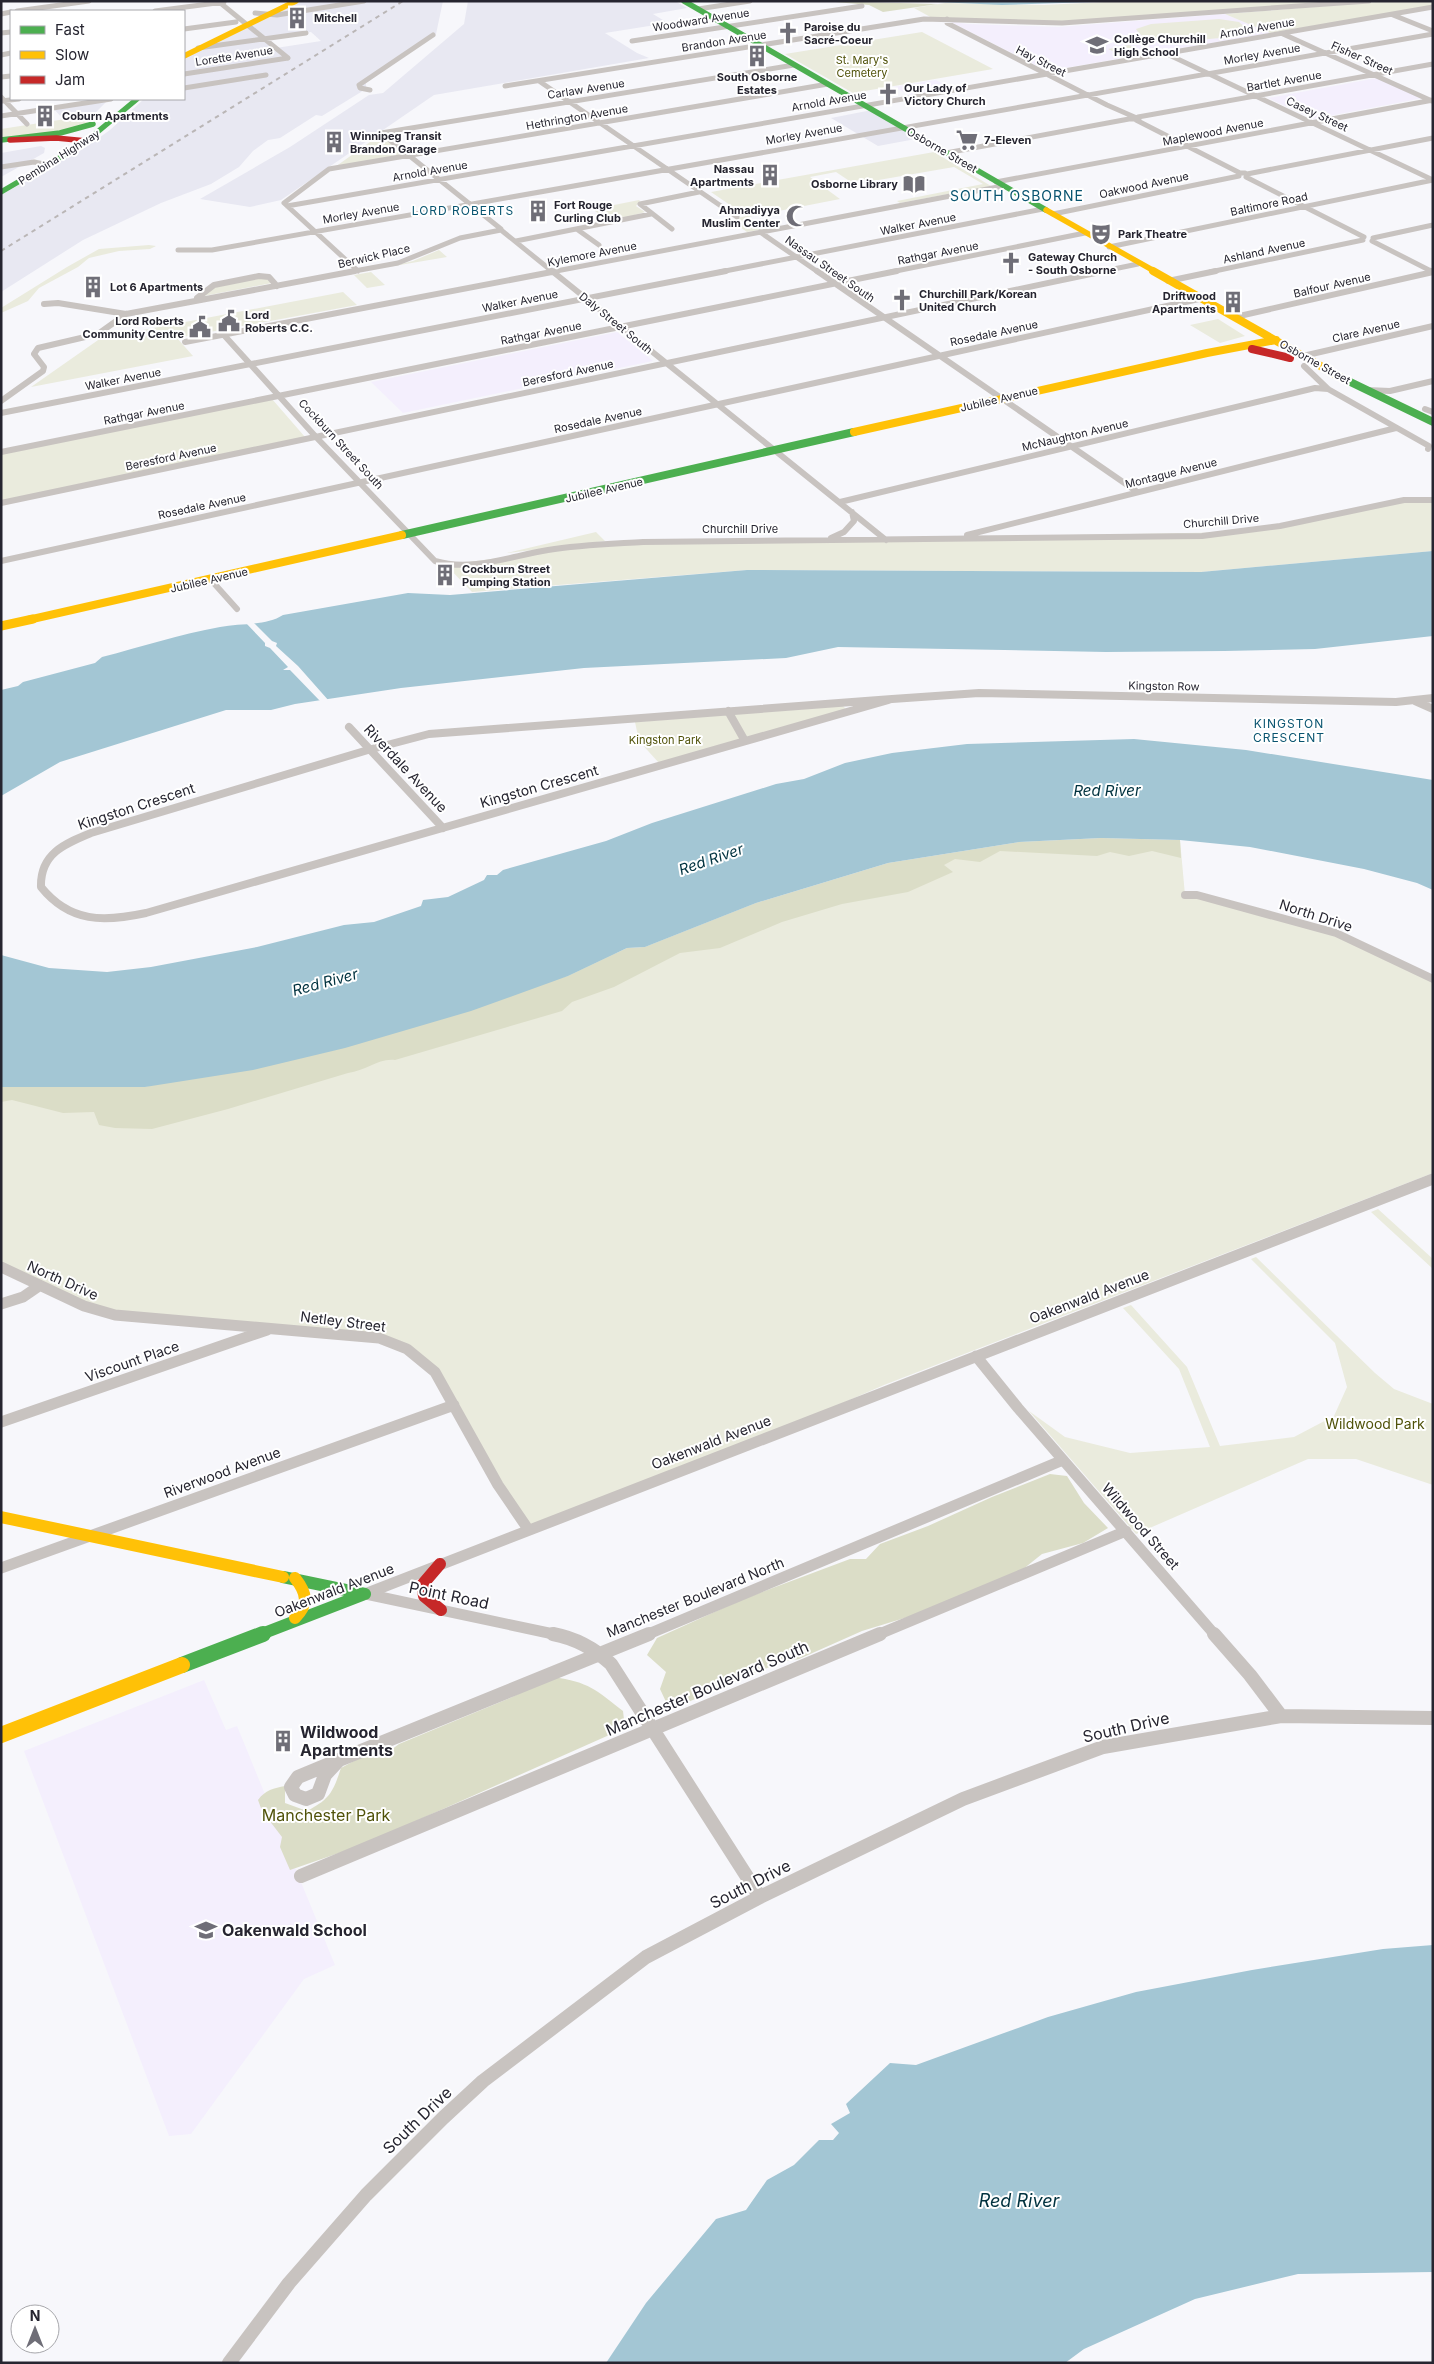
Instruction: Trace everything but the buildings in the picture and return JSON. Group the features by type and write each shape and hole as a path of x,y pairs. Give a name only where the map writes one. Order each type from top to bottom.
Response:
{"main road":[{"path":"263,13 280,1"},
{"path":"187,52 241,22 296,1"},
{"name":"Osborne Street","path":"684,1 1304,361 1433,433"},
{"path":"187,52 219,43 241,22"},
{"name":"Pembina Highway","path":"78,142 93,124 114,107 134,100"},
{"name":"Pembina Highway","path":"1,192 78,142 114,107"},
{"path":"1,141 77,131 93,124"},
{"path":"1,141 51,138 78,142"},
{"path":"1,141 34,143 78,142"},
{"path":"34,143 45,146 48,149 48,160"},
{"name":"Pembina Highway","path":"1,181 34,162 48,160"},
{"name":"Osborne Street","path":"1199,299 1235,317 1290,358 1304,361 1433,422"},
{"name":"Jubilee Avenue","path":"1206,353 1268,340"},
{"name":"Jubilee Avenue","path":"1,626 1268,340"},
{"path":"1238,347 1270,352 1290,358"},
{"name":"Point Road","path":"1,1517 366,1594"},
{"path":"440,1564 422,1585 424,1596 441,1610"},
{"path":"289,1623 306,1609 309,1598 307,1590 295,1578"},
{"name":"Oakenwald Avenue","path":"1,1735 366,1594"}],"street":[{"path":"24,10 89,1"},
{"path":"163,10 228,1"},
{"path":"263,13 291,12 364,1"},
{"path":"698,9 750,1"},
{"path":"947,19 1062,23 1369,1"},
{"path":"218,2 264,39"},
{"name":"Woodward Avenue","path":"632,41 862,6"},
{"name":"Arnold Avenue","path":"286,203 633,146 1433,7"},
{"path":"1392,14 1433,33"},
{"name":"Brandon Avenue","path":"505,86 918,20 947,19"},
{"name":"Hay Street","path":"947,19 948,24 1130,118"},
{"path":"185,28 241,22"},
{"path":"219,43 306,33"},
{"name":"Morley Avenue","path":"178,250 212,250 1433,33"},
{"name":"Fisher Street","path":"1282,34 1432,101"},
{"path":"370,90 360,88 360,85 433,35"},
{"name":"Lorette Avenue","path":"185,74 288,58 264,39"},
{"name":"Casey Street","path":"1165,54 1433,180"},
{"name":"Bartlet Avenue","path":"1137,119 1433,64"},
{"name":"Carlaw Avenue","path":"381,133 794,65"},
{"path":"185,88 266,75"},
{"path":"540,81 737,217"},
{"name":"Hethrington Avenue","path":"286,203 329,169 828,84"},
{"path":"3,100 27,124"},
{"name":"Maplewood Avenue","path":"1000,184 1432,101"},
{"path":"1,116 17,113 114,107"},
{"path":"946,153 1130,118 1137,119 1239,175 1247,175 1433,138"},
{"name":"Daly Street South","path":"381,133 886,540"},
{"path":"1,167 34,162"},
{"name":"Oakwood Avenue","path":"1048,212 1239,175"},
{"path":"1247,175 1364,238 1372,239 1433,225"},
{"name":"Baltimore Road","path":"1109,247 1433,180"},
{"name":"Kylemore Avenue","path":"185,342 1000,184"},
{"path":"672,229 651,214 640,204 641,202 699,192"},
{"path":"286,203 358,271"},
{"name":"Walker Avenue","path":"1,413 796,257 1048,212"},
{"path":"516,241 651,214"},
{"name":"Berwick Place","path":"126,314 407,261 460,238 501,230"},
{"path":"578,230 598,245"},
{"name":"Nassau Street South","path":"760,232 1136,492"},
{"name":"Rathgar Avenue","path":"1,452 1085,233"},
{"name":"Ashland Avenue","path":"1168,281 1364,238"},
{"path":"1372,239 1433,272"},
{"name":"Beresford Avenue","path":"1,503 1138,264"},
{"name":"Balfour Avenue","path":"1235,317 1433,272"},
{"path":"199,300 197,298 221,282 263,276 269,277 277,286"},
{"name":"Rosedale Avenue","path":"1,560 1199,299"},
{"path":"44,304 58,303 126,314"},
{"path":"1,401 43,371 44,367 34,354 38,348 98,334 126,314"},
{"name":"Clare Avenue","path":"1304,361 1433,326"},
{"name":"Cockburn Street South","path":"223,334 316,437 435,561 446,565"},
{"name":"Osborne Street","path":"1304,361 1328,389 1429,446 1428,449"},
{"path":"1367,390 1390,391 1433,381"},
{"path":"1315,388 1321,382"},
{"name":"McNaughton Avenue","path":"840,502 1315,388 1328,389"},
{"path":"1425,409 1433,412"},
{"name":"Montague Avenue","path":"951,539 1396,428"},
{"name":"Churchill Drive","path":"446,565 466,565 544,550 614,543 1170,537 1241,532 1318,519 1433,493"},
{"name":"Churchill Drive","path":"1404,500 1433,500"},
{"path":"816,540 830,538 849,529 854,521 852,512"},
{"path":"1021,521 1020,530 1036,538"},
{"path":"211,580 237,609"},
{"name":"Kingston Row","path":"894,699 991,693 1396,702 1433,698"},
{"name":"Kingston Crescent","path":"894,699 138,915 107,919 76,914 58,906 41,887 41,872 51,857 68,842 99,830 368,750 429,734 894,699"},
{"path":"1414,700 1433,709"},
{"path":"728,712 745,742"},
{"name":"Riverdale Avenue","path":"349,727 368,750 443,828"},
{"name":"North Drive","path":"1185,895 1197,895 1336,933 1433,979"},
{"name":"Oakenwald Avenue","path":"366,1594 528,1529 1433,1179"},
{"name":"North Drive","path":"1,1267 84,1306 115,1315"},
{"path":"1,1304 23,1297 39,1286"},
{"name":"Netley Street","path":"115,1315 379,1338 407,1349 435,1372 494,1479 528,1529"},
{"name":"Viscount Place","path":"1,1422 272,1328"},
{"name":"Wildwood Street","path":"976,1356 1063,1460 1250,1675 1281,1716"},
{"name":"Riverwood Avenue","path":"1,1568 454,1405"},
{"name":"Manchester Boulevard North","path":"339,1760 1063,1460"},
{"name":"Manchester Boulevard South","path":"301,1876 1126,1531"},
{"name":"Point Road","path":"366,1594 563,1636 599,1653 610,1664 653,1728 760,1897"},
{"name":"South Drive","path":"229,2363 289,2283 366,2195 483,2080 646,1957 760,1897 963,1799 1103,1747 1281,1716 1433,1718"}],"shaded area":[{"path":"296,1 443,1 436,34 366,83 366,88 361,92 322,116 316,115 280,138 268,140 253,151 239,167 211,184 161,203 83,240 1,292 1,195 86,147 110,130 143,100 185,100 185,56","holes":["311,32 321,41 276,48 264,39"]},
{"path":"468,1 675,1 687,8 653,14 668,23 605,33 637,53 649,58 434,95 281,200 250,207 200,199 290,147 369,95 383,93 464,24"},
{"name":"Collège Churchill High School","path":"1225,14 1270,33 1047,71 949,21 967,24 1058,27"},
{"path":"1377,78 1423,98 1313,119 1268,98"},
{"path":"936,80 950,88 909,95 894,87"},
{"path":"107,101 95,113 62,118 54,109"},
{"path":"872,110 921,138 878,146 831,118"},
{"path":"41,146 45,148 44,153 1,177 1,153"},
{"path":"617,332 653,361 403,413 371,382"},
{"name":"Oakenwald School","path":"204,1680 226,1730 237,1726 335,1965 304,1979 191,2134 169,2136 24,1751"}],"green space":[{"path":"824,1 938,4 883,12 869,5"},
{"path":"1124,1 1369,1 1062,23 934,19 914,8 945,3 1044,5"},
{"path":"1388,1 1433,1 1433,6 1270,33 1225,14"},
{"path":"1219,19 1239,22 1249,31 1243,34 1202,40 1160,40 1147,38 1136,29 1151,24"},
{"name":"St. Mary's Cemetery","path":"922,32 993,69 853,93 785,54"},
{"path":"1129,45 1147,54 1126,57 1108,49"},
{"path":"98,114 83,126 69,131 1,138 1,129"},
{"path":"377,137 383,137 403,154 335,167"},
{"path":"934,152 991,186 900,203 897,201 983,184 954,167 867,182 864,179 851,182 836,172 810,177 840,199 748,217 765,229 747,232 730,220 746,216 711,192"},
{"path":"580,200 594,209 639,200 636,206 645,212 610,222"},
{"path":"156,246 150,249 119,251 89,258 78,267 39,288 28,301 1,313 1,308 99,249"},
{"path":"439,250 447,257 388,267 413,261"},
{"path":"371,272 385,285 367,288 354,275"},
{"path":"258,277 267,279 272,283 204,296 217,285"},
{"name":"Lord Roberts C.C.","path":"343,292 357,305 177,338 193,356 31,387 101,338"},
{"path":"1218,319 1245,336 1220,343 1190,325"},
{"path":"272,399 305,437 1,501 1,453"},
{"path":"1404,500 1433,500 1433,551 1201,572 747,570 472,592 446,565 614,543 1241,532"},
{"path":"596,532 605,541 507,553"},
{"name":"Kingston Park","path":"843,706 846,709 659,763 639,741 635,722"},
{"path":"1101,838 1180,840 1181,858 1152,851 1129,856 1110,852 1097,856 1000,851 980,862 955,859 944,865 953,872 908,892 842,904 782,922 720,948 680,953 614,987 572,1002 562,1011 395,1060 383,1061 354,1072 228,1109 152,1129 115,1128 99,1125 94,1112 63,1113 12,1100 1,1102 1,1087 145,1087 568,976 627,948 645,947 756,903 888,863 1019,842"},
{"path":"1180,840 1185,895 1336,933 1433,979 1433,1173 884,1385 760,1439 528,1529 435,1372 394,1343 115,1315 1,1267 1,1087 645,947 756,903 1019,842"},
{"path":"1378,1209 1433,1259 1433,1269 1371,1212"},
{"name":"Wildwood Park","path":"1256,1257 1375,1373 1394,1389 1433,1404 1433,1485 1356,1459 1308,1459 1136,1534 1029,1411 1065,1437 1130,1453 1210,1447 1179,1369 1123,1308 1131,1305 1187,1367 1220,1446 1294,1437 1334,1416 1347,1387 1335,1343 1251,1259"},
{"path":"1050,1474 1067,1476 1084,1503 1108,1528 1083,1543 1042,1554 1017,1574 921,1613 862,1631 799,1659 781,1662 679,1706 667,1704 660,1689 666,1672 647,1655 657,1638 741,1600 850,1559 866,1559 880,1544 928,1526 992,1497"},
{"name":"Manchester Park","path":"553,1677 584,1684 598,1692 623,1711 625,1728 362,1845 290,1870 280,1847 282,1837 262,1811 258,1800 264,1794 285,1786 285,1803 307,1811 321,1803 330,1794 341,1768 365,1755 383,1756 399,1744 510,1698"}],"water":[{"path":"915,1 1124,1 1002,5"},
{"path":"1433,551 1433,636 1315,649 1224,651 1106,652 838,647 786,658 584,668 401,688 295,704 271,710 226,710 60,762 1,796 1,690 18,686 23,682 95,663 102,657 190,633 228,626 261,623 283,615 408,593 450,595 747,570 1201,572"},
{"name":"Red River","path":"1134,739 1246,750 1433,780 1433,890 1417,883 1364,869 1250,847 1180,840 1101,838 1019,842 888,863 756,903 645,947 627,948 568,976 471,1011 345,1048 253,1070 145,1087 1,1087 1,955 49,968 107,972 151,967 257,947 344,925 374,922 421,906 423,900 448,897 484,880 487,875 497,875 503,870 606,841 652,823 776,784 804,779 845,763 892,753 967,744"},
{"name":"Red River","path":"1433,1945 1433,2272 1298,2274 1195,2299 1084,2349 1065,2363 606,2363 646,2303 716,2219 746,2210 767,2180 794,2165 819,2140 833,2140 839,2133 831,2124 850,2113 846,2104 890,2063 916,2065 1048,2017 1136,1992 1252,1970 1383,1949"}],"pier":[{"path":"254,620 253,622 272,641 277,643 276,646 298,666 329,701 321,702 290,670 283,670 288,667 270,648 265,646 265,643 246,623"}],"railway":[{"path":"1,251 403,1"}],"traffic: fast":[{"path":"684,1 1046,210"},
{"path":"1,192 83,144 136,100"},
{"path":"1,140 60,133 93,124"},
{"path":"1340,377 1433,422"},
{"path":"402,535 854,432"},
{"path":"283,1577 365,1594"},
{"path":"182,1665 365,1594"}],"traffic: slow":[{"path":"185,56 296,1"},
{"path":"1046,210 1340,377"},
{"path":"854,432 1207,353 1276,340"},
{"path":"1,626 402,535"},
{"path":"1,1517 283,1577"},
{"path":"295,1578 303,1589 306,1598 304,1608 295,1618"},
{"path":"1,1735 182,1665"}],"traffic: jam":[{"path":"10,140 56,138 87,141"},
{"path":"1252,349 1290,358"},
{"path":"440,1564 422,1585 424,1596 441,1610"}],"place":[{"name":"Mitchell","path":"297,18"},
{"name":"Paroise du Sacré-Coeur","path":"788,33"},
{"name":"Collège Churchill High School","path":"1097,45"},
{"name":"South Osborne Estates","path":"757,56"},
{"name":"Our Lady of Victory Church","path":"888,94"},
{"name":"Coburn Apartments","path":"45,116"},
{"name":"7-Eleven","path":"967,140"},
{"name":"Winnipeg Transit Brandon Garage","path":"334,142"},
{"name":"Nassau Apartments","path":"770,175"},
{"name":"Osborne Library","path":"914,184"},
{"name":"Fort Rouge Curling Club","path":"538,211"},
{"name":"Ahmadiyya Muslim Center","path":"797,216"},
{"name":"Park Theatre","path":"1101,234"},
{"name":"Gateway Church - South Osborne","path":"1011,263"},
{"name":"Lot 6 Apartments","path":"93,287"},
{"name":"Churchill Park/Korean United Church","path":"902,300"},
{"name":"Driftwood Apartments","path":"1233,302"},
{"name":"Lord Roberts C.C.","path":"229,321"},
{"name":"Lord Roberts Community Centre","path":"200,327"},
{"name":"Cockburn Street Pumping Station","path":"445,575"},
{"name":"Wildwood Apartments","path":"283,1741"},
{"name":"Oakenwald School","path":"206,1930"}],"district":[{"name":"SOUTH OSBORNE","path":"1017,195"},
{"name":"LORD ROBERTS","path":"463,210"},
{"name":"KINGSTON CRESCENT","path":"1289,730"}]}
